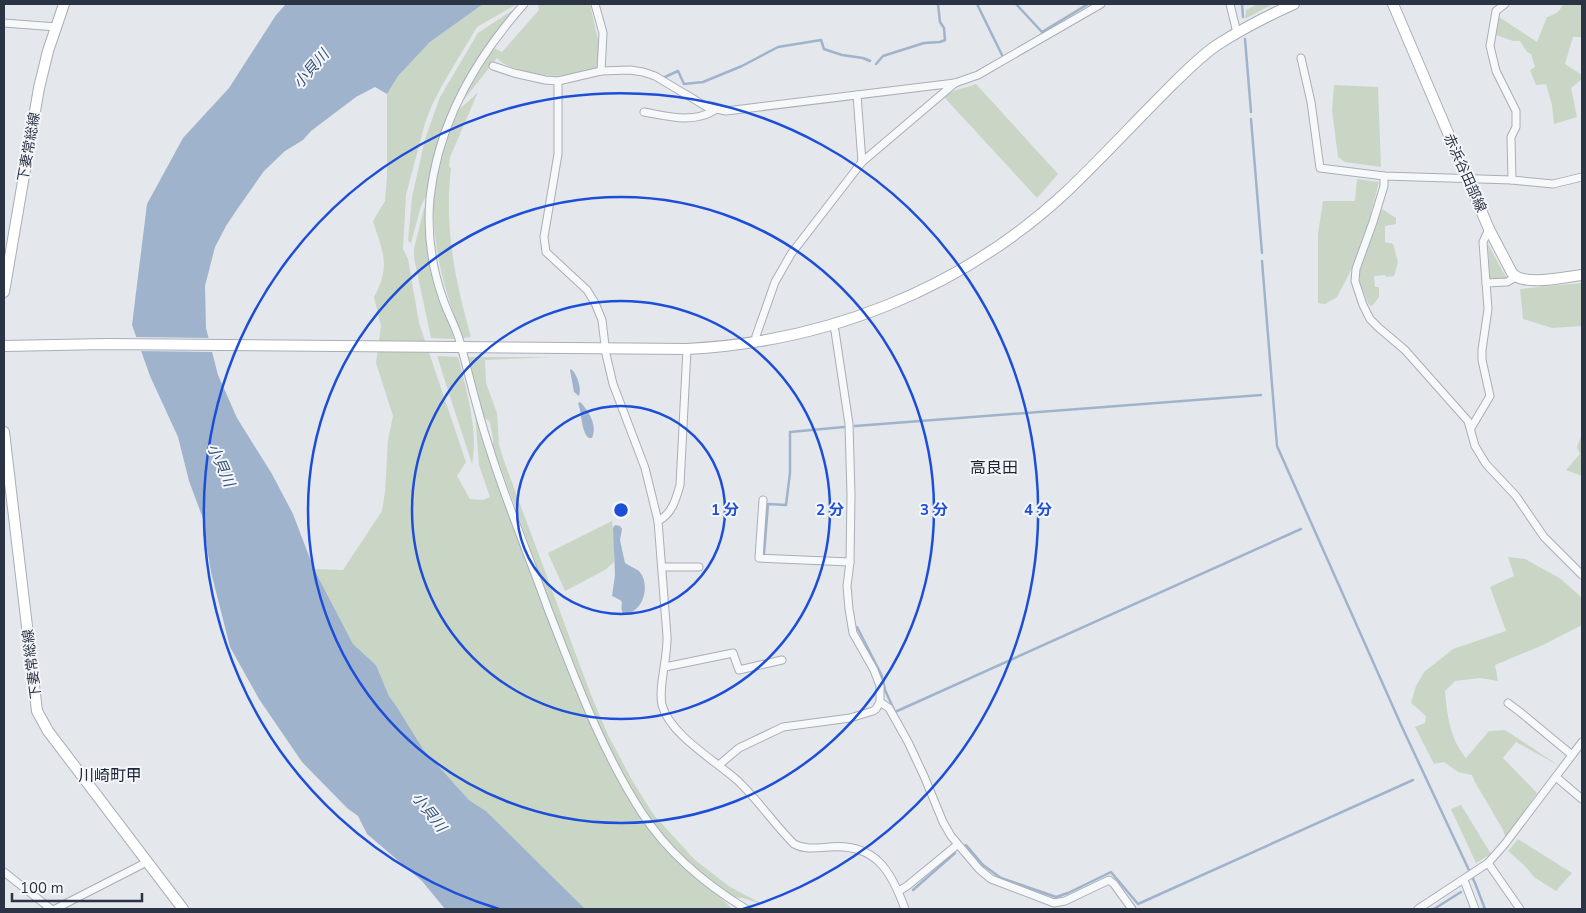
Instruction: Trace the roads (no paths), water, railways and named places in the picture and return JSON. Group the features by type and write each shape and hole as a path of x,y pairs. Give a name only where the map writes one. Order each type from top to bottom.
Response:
{"street":[{"name":"下妻常総線","path":"4,292 39,88 48,51 64,4"},
{"path":"524,4 490,47 460,95 451,114 437,157 430,199 433,263 490,451 576,680 606,750 642,814 661,839 700,877 727,898 746,909"},
{"path":"595,4 603,33 600,71"},
{"path":"493,66 514,74 558,81 600,71 630,70 649,73 696,102 715,110 726,111 955,83 978,75 1101,4"},
{"path":"1230,4 1238,33"},
{"path":"4,346 120,344 686,349 755,343 833,325 907,298 939,282 968,266 1022,229 1063,194 1197,62 1217,46 1238,33 1294,4"},
{"name":"赤浜谷田部線","path":"1393,4 1490,229 1507,265 1516,277"},
{"path":"1505,4 1496,12 1490,46 1496,71 1516,111 1516,127 1511,137 1512,180"},
{"path":"4,23 57,27"},
{"path":"1301,58 1311,102 1320,168 1384,176 1512,180 1553,184 1582,178"},
{"path":"558,81 558,154 544,237 544,248 550,258 580,283 595,303 602,320 613,384 645,468 658,522 663,567 668,647 662,700 665,712 688,741 739,782 794,844 805,848 844,847 864,853 880,861 887,869 899,891 905,909"},
{"path":"755,343 775,282 791,254 862,162 955,83"},
{"path":"857,95 862,162"},
{"path":"644,112 683,118 705,116 715,110"},
{"path":"1384,176 1384,186 1356,269 1358,292 1370,319 1405,350 1468,421 1475,446 1486,464 1516,496 1544,537 1582,575"},
{"path":"1471,428 1490,396 1482,360 1487,318 1483,242 1490,229"},
{"path":"1486,283 1507,282 1516,277 1533,280 1582,275"},
{"path":"719,765 739,748 784,727 850,718 873,711 880,702 878,678 851,626 847,586 850,562 849,424 833,325"},
{"path":"658,522 669,513 680,485 686,349"},
{"name":"下妻常総線","path":"4,432 37,711 48,731 184,909"},
{"path":"763,500 759,558 850,562"},
{"path":"663,567 699,567"},
{"path":"665,667 732,653 739,670 782,660"},
{"path":"880,702 889,708 924,776 943,822 957,845 991,879 1054,903 1065,901 1109,880 1132,909"},
{"path":"1508,703 1572,755"},
{"path":"1418,909 1488,863 1504,845 1582,742"},
{"path":"1556,777 1582,799"},
{"path":"899,891 957,845"},
{"path":"4,872 53,909 147,862"},
{"path":"1488,863 1520,909"},
{"path":"1468,877 1475,909"}],"water":[{"name":"小貝川","path":"286,4 483,4 430,42 398,76 387,94 375,87 356,97 311,131 303,140 285,151 264,171 226,226 215,247 205,286 206,328 218,375 237,418 272,474 293,514 314,569 353,644 376,665 389,696 423,749 469,800 486,811 585,909 445,909 422,881 367,834 358,816 347,808 302,762 259,699 230,647 203,535 205,524 189,481 178,437 150,376 132,325 147,204 183,138 229,88 276,15"},
{"path":"571,369 578,381 579,396 574,392"},
{"path":"580,402 589,413 593,423 594,433 592,438 589,438 584,431 578,403"},
{"path":"615,525 620,526 622,529 620,540 625,563 639,571 645,583 645,590 640,604 630,613 623,614 622,602 612,596 615,575 613,528"}],"waterway":[{"path":"876,64 883,56 924,43 945,40 938,4"},
{"path":"977,4 1002,55"},
{"path":"1016,4 1042,32 1088,4"},
{"path":"1242,4 1243,17"},
{"path":"1245,39 1251,112"},
{"path":"665,77 678,71 684,84 703,82 742,66 778,47 821,40 824,49 870,61"},
{"path":"1251,119 1262,253"},
{"path":"1262,261 1277,446 1402,727 1475,883 1485,909"},
{"path":"855,426 1261,395"},
{"path":"764,554 768,504 786,505 790,473 790,432 844,427"},
{"path":"857,627 882,676 885,690 895,712 1301,529"},
{"path":"966,845 983,865 1001,878 1056,897 1111,872 1138,904 1413,780"},
{"path":"913,890 955,853"},
{"path":"1434,909 1461,892"}],"district":[{"name":"高良田","path":"994,468"},
{"name":"川崎町甲","path":"110,776"}]}
